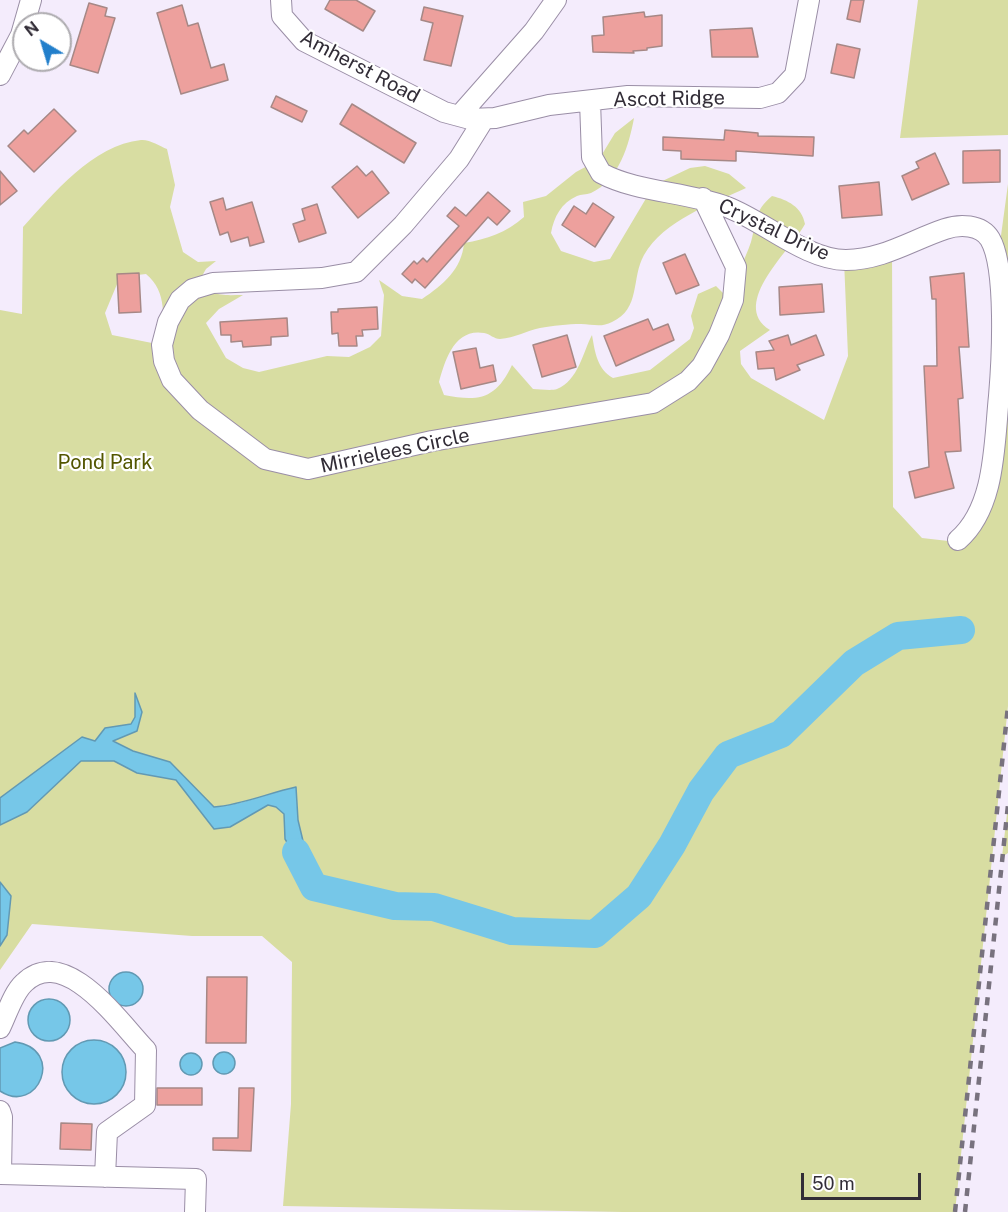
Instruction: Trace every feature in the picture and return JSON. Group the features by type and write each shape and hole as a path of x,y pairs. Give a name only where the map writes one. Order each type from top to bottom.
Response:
{"street":[{"path":"0,75 21,35 31,0"},
{"name":"Amherst Road","path":"281,0 282,16 304,41 444,112 459,116"},
{"path":"459,116 534,31 556,0"},
{"name":"Ascot Ridge","path":"459,116 484,118 514,114 549,105 628,96 760,98 778,93 788,86 795,75 809,0"},
{"path":"590,101 592,157 601,173 637,186 703,198"},
{"name":"Mirrielees Circle","path":"484,118 459,159 402,225 356,272 322,278 213,283 193,289 180,300 168,322 162,345 164,361 172,380 200,410 248,448 265,459 308,469 432,441 653,403 667,397 688,381 702,366 719,336 733,300 736,267 703,198"},
{"name":"Crystal Drive","path":"703,198 730,208 819,256 844,260 892,251 957,226 975,227 991,240 997,265 1004,340 993,456 980,513 958,540"},
{"path":"0,1028 22,984 33,976 47,972 61,972 75,977 86,987 146,1050 145,1105 107,1132 105,1177"},
{"path":"0,1112 2,1117 1,1174 196,1179 195,1212"}],"green space":[{"path":"918,0 1008,0 1008,135 900,138"},
{"name":"Pond Park","path":"634,118 626,150 609,180 591,193 571,199 556,216 551,233 561,251 594,262 610,259 654,185 690,168 705,166 729,174 746,188 690,214 664,232 653,243 640,264 634,292 627,309 612,322 600,325 576,324 545,327 500,339 484,333 465,336 452,348 444,365 439,382 444,395 477,398 485,395 500,385 512,365 533,389 557,389 570,380 575,373 592,335 600,365 613,378 650,370 690,339 694,328 691,316 698,294 716,286 724,294 746,256 759,212 772,196 789,202 801,213 805,224 767,276 759,291 756,306 759,319 770,330 740,351 741,364 751,378 824,420 848,356 844,260 892,251 893,507 922,538 957,542 987,486 997,265 1008,184 1008,706 955,1212 623,1212 283,1206 291,1104 292,962 262,936 192,936 32,924 0,970 0,946 7,935 11,896 0,882 0,825 27,812 81,761 114,761 137,773 176,780 214,829 230,827 268,805 276,807 284,814 285,839 313,884 298,820 296,787 235,804 214,807 170,762 133,751 112,740 137,730 136,695 135,718 131,724 105,728 95,741 82,737 0,798 0,310 22,314 23,227 75,173 107,151 141,140 167,149 175,185 170,207 183,252 198,262 216,261 206,269 202,276 213,292 223,295 243,295 219,309 206,323 226,358 243,368 259,372 327,356 349,357 370,347 381,336 384,295 379,280 402,296 422,299 450,276 460,261 464,243 481,240 517,223 524,217 523,202 546,196 576,172 591,164 601,156 615,133","holes":["146,274 153,281 163,306 162,345 112,335 105,313 120,277"]},
{"path":"1008,805 1008,853 1002,857"}],"water":[{"path":"135,693 142,712 137,731 113,741 133,751 170,762 214,807 235,804 296,787 298,820 314,887 285,839 284,814 276,807 268,805 230,827 214,829 176,780 137,773 114,761 81,761 27,812 0,825 0,798 82,737 95,741 105,728 131,724 135,717"},
{"path":"0,882 11,896 7,935 0,946"},
{"path":"126,972 138,977 143,989 138,1001 126,1006 114,1001 109,989 114,977"},
{"path":"49,999 57,1000 64,1005 69,1012 69,1028 64,1035 57,1040 49,1041 41,1040 34,1035 29,1028 28,1020 29,1012 34,1005 41,1000"},
{"path":"88,1040 100,1040 117,1049 124,1060 126,1072 124,1084 117,1095 100,1104 88,1104 76,1099 67,1090 62,1078 62,1066 67,1054 76,1045"},
{"path":"15,1042 31,1047 40,1056 43,1067 41,1078 35,1088 26,1095 14,1096 0,1091 0,1048"},
{"path":"224,1052 232,1055 235,1063 232,1071 224,1074 216,1071 213,1063 216,1055"},
{"path":"191,1053 199,1056 202,1064 199,1072 191,1075 183,1072 180,1064 183,1056"}],"building":[{"path":"330,0 356,0 375,11 363,31 325,9"},
{"path":"851,0 864,0 860,22 847,19"},
{"path":"89,3 107,8 105,16 115,18 98,73 72,66 72,58"},
{"path":"182,5 188,26 198,23 211,68 224,64 228,80 181,94 157,13"},
{"path":"424,7 463,16 451,66 424,60 433,23 421,20"},
{"path":"644,12 645,17 662,15 662,46 633,51 634,53 593,52 592,36 604,35 603,17"},
{"path":"752,28 758,57 712,57 710,30"},
{"path":"837,44 860,49 854,78 831,73"},
{"path":"276,96 307,111 302,122 271,107"},
{"path":"352,104 416,143 404,163 340,124"},
{"path":"54,109 76,131 34,172 8,146 24,130 28,134"},
{"path":"725,130 758,133 758,136 814,137 813,156 736,151 736,161 681,159 681,151 663,150 663,137 724,140"},
{"path":"1000,150 1000,182 963,183 963,151"},
{"path":"935,153 949,184 912,200 902,176 919,168 916,162"},
{"path":"357,166 366,176 372,171 389,193 358,218 332,187"},
{"path":"0,171 17,191 0,205"},
{"path":"879,182 882,215 842,218 839,186"},
{"path":"488,192 510,211 497,225 488,217 425,288 415,279 412,283 402,274 414,261 417,264 423,258 427,262 459,226 447,216 455,207 466,216"},
{"path":"223,198 226,210 252,202 264,242 250,246 248,237 231,242 228,232 220,235 210,202"},
{"path":"593,203 614,217 595,247 562,225 574,206 586,214"},
{"path":"317,204 326,233 299,242 293,224 305,220 302,209"},
{"path":"685,254 699,285 676,294 663,263"},
{"path":"139,273 141,312 119,313 117,274"},
{"path":"964,273 969,347 959,347 963,398 958,399 961,451 945,452 954,488 915,498 909,472 929,467 924,366 937,366 936,299 932,299 930,277"},
{"path":"822,284 824,312 780,315 779,287"},
{"path":"377,307 378,329 362,330 363,336 356,336 357,346 339,346 338,333 332,334 331,312 338,312 338,309"},
{"path":"287,318 288,336 271,337 271,345 243,347 242,341 231,342 231,335 221,335 220,322"},
{"path":"648,319 653,330 668,324 674,340 616,366 604,336"},
{"path":"567,335 576,367 542,377 533,345"},
{"path":"788,335 791,345 816,335 824,355 797,365 800,370 776,380 774,368 758,369 756,352 774,350 769,341"},
{"path":"476,348 480,368 493,365 496,381 461,389 453,352"},
{"path":"207,977 247,977 246,1043 206,1043"},
{"path":"157,1088 202,1088 202,1105 157,1105"},
{"path":"239,1088 254,1088 251,1151 213,1150 213,1138 238,1138"},
{"path":"61,1123 92,1124 91,1150 60,1149"}],"waterway":[{"path":"296,852 314,887 395,906 434,907 512,931 595,934 639,896 672,845 701,791 728,755 781,734 854,663 898,636 961,630"}],"railway":[{"path":"955,1212 1008,706"},
{"path":"965,1212 1008,805"}]}
